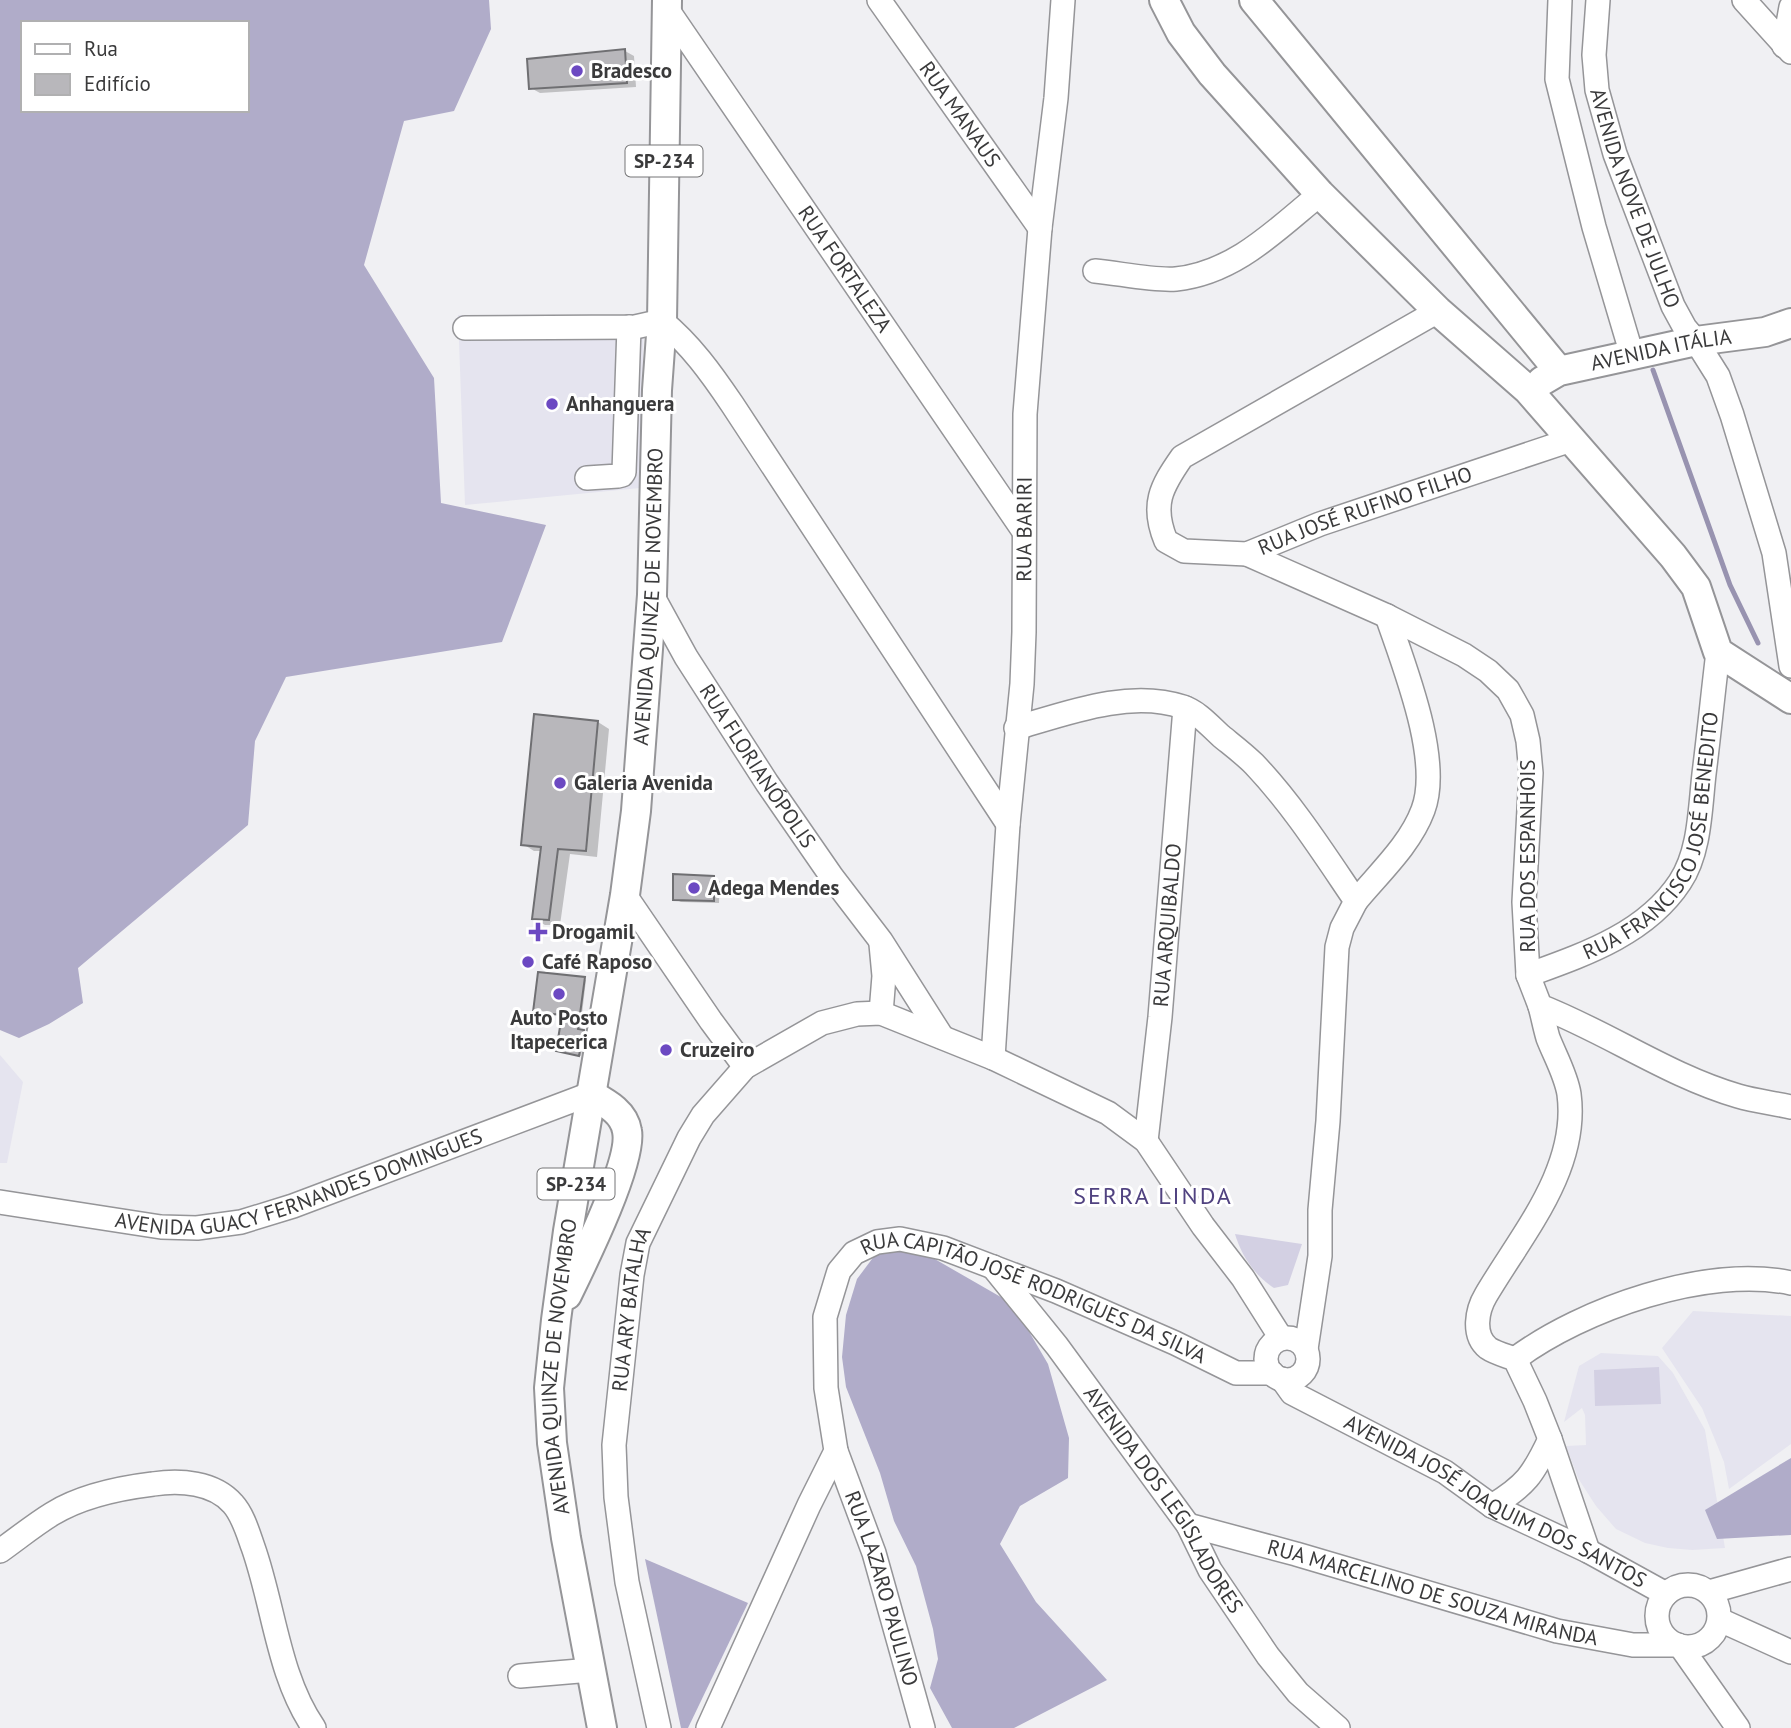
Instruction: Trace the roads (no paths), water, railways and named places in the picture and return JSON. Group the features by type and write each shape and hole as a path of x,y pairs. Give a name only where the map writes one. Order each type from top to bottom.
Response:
{"main road":[{"path":"1164,0 1181,33 1212,74 1320,194 1438,311 1528,390 1673,556 1696,587 1718,652 1791,698"},
{"path":"1254,0 1559,372"},
{"name":"AVENIDA QUINZE DE NOVEMBRO","path":"602,1728 566,1538 552,1443 550,1388 556,1320 590,1094 625,895 636,811 652,594 662,321 667,4"},
{"name":"AVENIDA ITÁLIA","path":"1528,390 1559,372 1696,341 1782,330"},
{"path":"556,1320 612,1196 628,1144 628,1132 623,1120 605,1102 590,1094"}],"street":[{"name":"RUA MANAUS","path":"879,0 1040,228"},
{"name":"RUA BARIRI","path":"993,1058 1007,824 1022,684 1025,414 1063,0"},
{"name":"AVENIDA NOVE DE JULHO","path":"1560,0 1558,79 1594,227 1632,355"},
{"name":"AVENIDA NOVE DE JULHO","path":"1598,0 1594,55 1597,90 1615,154 1673,306 1718,376 1774,553 1790,656"},
{"path":"1745,0 1787,49"},
{"name":"RUA FORTALEZA","path":"667,4 1023,530"},
{"path":"1787,49 1791,7"},
{"path":"1095,271 1175,279 1222,267 1251,251 1320,194"},
{"name":"RUA JOSÉ RUFINO FILHO","path":"1438,311 1182,457 1164,483 1159,501 1158,524 1166,541 1184,551 1247,554 1320,524 1571,440"},
{"path":"465,328 629,327 662,321 683,338 732,404 1007,824"},
{"path":"587,478 622,475 629,327"},
{"path":"626,422 657,422"},
{"path":"1774,553 1791,574"},
{"name":"RUA DOS ESPANHOIS","path":"1247,554 1387,616 1464,655 1488,671 1508,690 1522,715 1531,773 1524,902 1528,975 1569,1092 1568,1139 1563,1162 1553,1185 1480,1306 1477,1321 1480,1336 1488,1348 1515,1359"},
{"name":"RUA FLORIANÓPOLIS","path":"652,594 686,657 767,783 832,877 881,941 942,1037"},
{"path":"1284,1356 1318,1279 1337,947 1342,928 1356,901 1409,838 1423,810 1429,784 1427,754 1409,681 1387,616"},
{"path":"647,640 686,657"},
{"name":"RUA FRANCISCO JOSÉ BENEDITO","path":"1528,975 1604,946 1634,927 1663,903 1681,882 1693,856 1698,825 1718,652"},
{"path":"1016,728 1072,712 1127,701 1158,702 1185,708 1203,720 1253,764 1307,829 1356,901"},
{"name":"RUA ARQUIBALDO","path":"1146,1141 1160,1017 1185,708"},
{"path":"625,895 745,1067"},
{"path":"881,941 884,976 881,1013"},
{"path":"1540,1006 1737,1096 1791,1107"},
{"name":"AVENIDA JOSÉ JOAQUIM DOS SANTOS","path":"881,1013 993,1058 1108,1113 1146,1141 1203,1226 1249,1287 1284,1356 1292,1394 1445,1472 1492,1506 1588,1551 1666,1594"},
{"name":"RUA ARY BATALHA","path":"659,1728 627,1583 616,1497 614,1445 632,1275 638,1243 689,1138 703,1115 745,1067 822,1023 857,1014 881,1013"},
{"name":"AVENIDA GUACY FERNANDES DOMINGUES","path":"0,1202 161,1227 197,1228 241,1222 293,1206 590,1094"},
{"name":"RUA CAPITÃO JOSÉ RODRIGUES DA SILVA","path":"836,1451 826,1388 825,1317 839,1271 854,1254 877,1242 900,1238 943,1248 1056,1291 1236,1373 1284,1356"},
{"name":"AVENIDA DOS LEGISLADORES","path":"992,1266 1057,1346 1188,1525 1210,1570 1268,1656 1298,1693 1338,1728"},
{"path":"1588,1551 1550,1439 1515,1359 1581,1318 1623,1302 1734,1280 1791,1283"},
{"path":"1492,1506 1523,1486 1550,1439"},
{"path":"708,1728 836,1451"},
{"name":"RUA LAZARO PAULINO","path":"836,1451 874,1553 923,1728"},
{"path":"0,1551 53,1513 105,1493 174,1482 199,1485 221,1493 234,1505 244,1524 260,1566 295,1692 314,1728"},
{"name":"RUA MARCELINO DE SOUZA MIRANDA","path":"1188,1525 1557,1631 1633,1645 1680,1646"},
{"path":"1709,1592 1791,1569"},
{"path":"1680,1646 1702,1644 1717,1630 1720,1620 1716,1600 1709,1592 1690,1584 1679,1586 1666,1594 1658,1607 1656,1617 1659,1627 1664,1636 1680,1646 1738,1728"},
{"path":"1720,1620 1791,1652"},
{"path":"520,1676 591,1670"}],"waterway":[{"path":"1653,370 1730,585 1758,643"}],"place":[{"name":"Bradesco","path":"577,71"},
{"name":"Anhanguera","path":"552,404"},
{"name":"Galeria Avenida","path":"560,783"},
{"name":"Adega Mendes","path":"694,888"},
{"name":"Drogamil","path":"538,932"},
{"name":"Café Raposo","path":"528,962"},
{"name":"Auto Posto Itapecerica","path":"559,994"},
{"name":"Cruzeiro","path":"666,1050"}],"district":[{"name":"SERRA LINDA","path":"1153,1196"}]}
